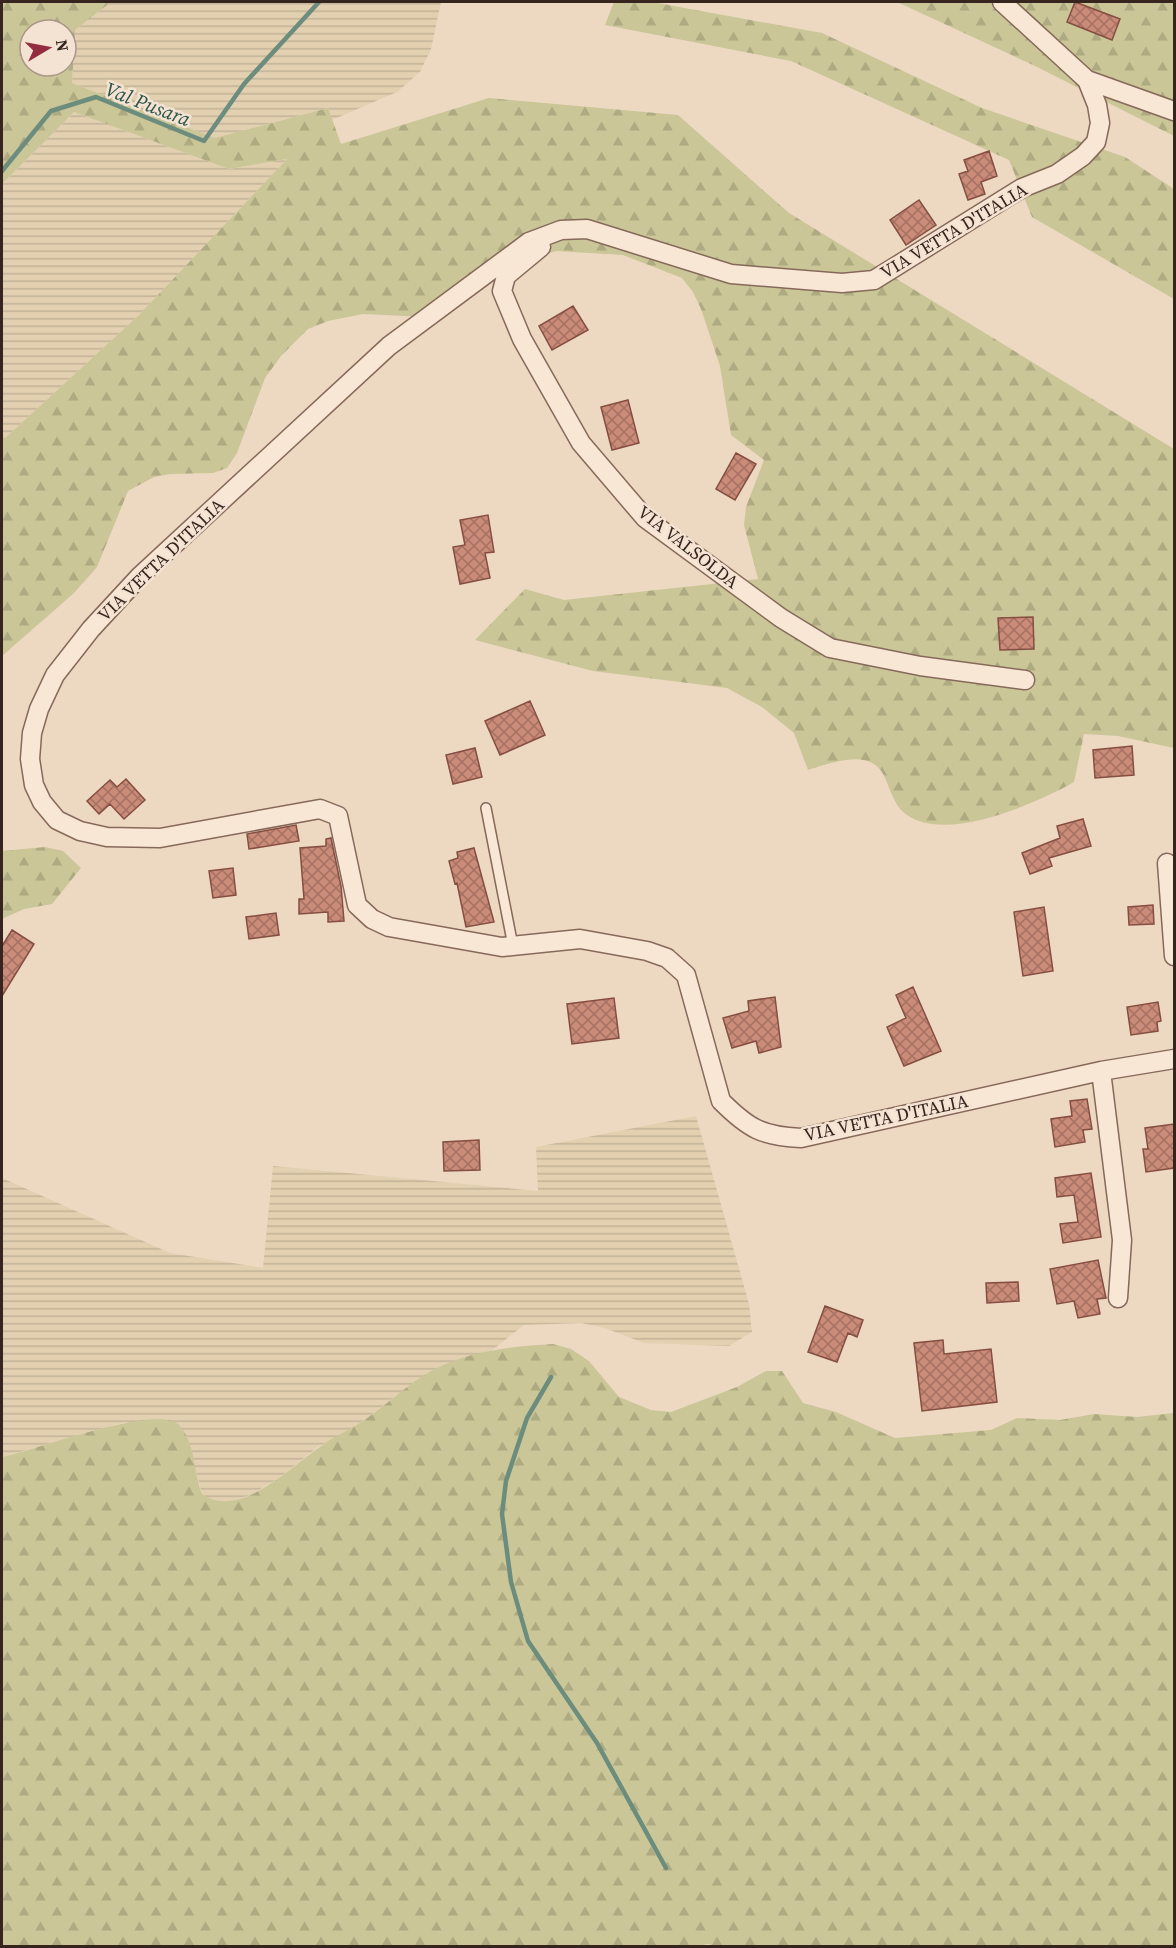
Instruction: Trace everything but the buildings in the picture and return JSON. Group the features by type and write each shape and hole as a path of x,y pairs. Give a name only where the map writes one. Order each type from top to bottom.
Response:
{"street":[{"name":"VIA VETTA D'ITALIA","path":"1002,2 1087,80 1097,105 1100,123 1096,142 1083,156 1057,174 1022,188 874,280 842,283 731,274 587,229 561,230 529,242 389,346 140,576 91,629 55,675 32,733 30,759 34,785 42,802 57,820 80,831 107,837 160,838 320,809 338,816 357,905 372,919 389,927 502,947 580,939 647,951 667,958 686,975 721,1101 735,1115 770,1136 801,1138 1101,1071 1174,1059"},
{"path":"1087,80 1174,111"},
{"name":"VIA VALSOLDA","path":"561,230 506,276 502,291 522,339 581,443 645,518 781,618 830,648 920,666 1025,680"},
{"path":"1167,863 1174,956"},
{"path":"1101,1071 1122,1240 1118,1298"}],"lane":[{"path":"486,808 513,946"}],"shaded area":[{"path":"111,2 441,2 431,49 420,72 397,92 332,120 328,108 215,138 72,83 72,78 78,78 78,28"},
{"path":"74,112 229,169 287,159 139,315 2,441 2,184"},
{"path":"696,1116 749,1304 752,1332 729,1346 644,1343 605,1328 581,1323 524,1325 491,1351 463,1358 407,1388 343,1435 319,1446 279,1478 250,1495 227,1502 210,1500 202,1494 192,1456 125,1422 2,1457 2,1178 170,1253 263,1268 273,1166 538,1191 536,1147"}],"green space":[{"path":"2,2 111,2 78,28 78,18 18,18 18,78 72,78 72,83 215,138 328,108 341,144 489,98 678,115 789,213 1174,449 1174,748 1118,736 1084,734 1074,782 1013,810 988,818 940,825 919,821 902,811 894,800 879,768 871,762 850,759 808,770 794,733 762,707 727,688 593,671 475,640 525,589 564,600 758,579 744,525 746,507 764,460 731,435 720,366 693,292 682,278 623,255 557,251 536,256 429,317 363,314 328,321 308,329 281,356 265,378 237,453 227,468 213,473 170,474 154,477 128,491 97,567 74,593 2,656 2,441 139,315 287,159 229,169 74,112 2,184"},
{"path":"614,2 652,2 822,33 982,108 1125,157 1174,189 1174,299 1032,217 1009,160 791,61 605,25"},
{"path":"897,2 1174,2 1174,136 1033,65"},
{"path":"45,847 63,851 81,868 52,904 24,909 2,919 2,851"},
{"path":"553,1344 571,1349 589,1361 619,1397 651,1410 671,1412 737,1387 766,1371 782,1371 803,1403 836,1412 895,1438 991,1430 1017,1418 1060,1420 1094,1414 1137,1417 1174,1413 1174,1946 716,1946 708,1944 697,1946 2,1946 2,1457 94,1430 147,1420 166,1420 179,1425 188,1440 202,1494 216,1500 231,1501 262,1489 278,1479 323,1445 361,1422 416,1380 433,1370 477,1354 507,1348"}],"waterway":[{"name":"Val Pusara","path":"2,171 51,111 96,97 204,141 244,84 319,2"},
{"path":"551,1377 527,1418 506,1481 502,1514 511,1582 528,1641 597,1743 666,1868"}]}
